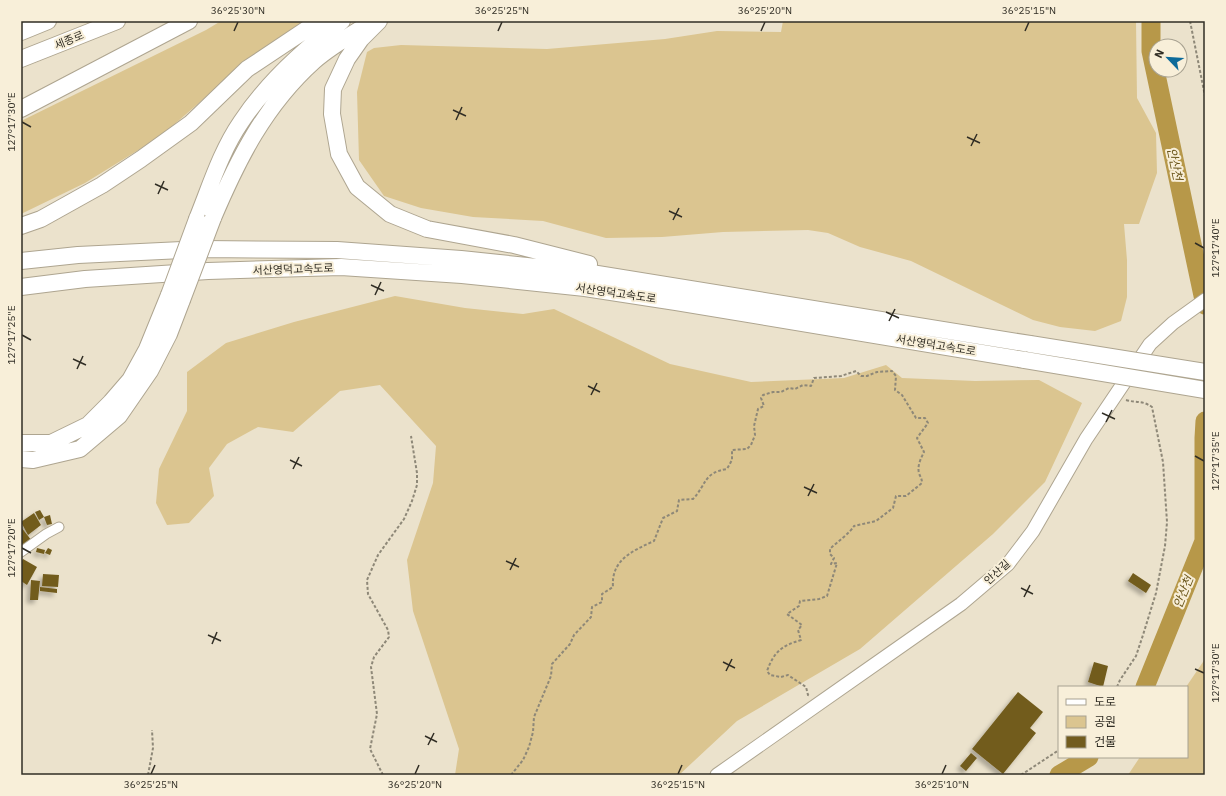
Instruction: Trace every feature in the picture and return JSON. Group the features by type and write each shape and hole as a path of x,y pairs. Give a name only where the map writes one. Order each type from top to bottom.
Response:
{"highway":[{"path":"21,32 48,21"},
{"name":"세종로","path":"21,59 117,21"},
{"path":"21,109 189,21"},
{"path":"21,226 41,219 102,185 141,159 191,123 247,69 307,29 323,21"},
{"path":"21,443 51,443 88,425 130,380 175,297 205,219 220,161 241,122 266,90 292,62 342,21"},
{"path":"205,219 231,176 255,131 286,90 314,61 330,48 373,21"},
{"path":"379,21 361,38 347,59 333,89 332,114 339,154 358,187 390,214 427,229 514,245 676,286"},
{"name":"서산영덕고속도로","path":"21,261 78,255 203,249 337,250 460,259 577,271 676,286 1205,372"},
{"name":"서산영덕고속도로","path":"21,287 85,279 208,271 341,267 462,275 585,288 661,299 1205,390"},
{"path":"21,294 85,279"},
{"path":"21,459 33,460 80,449 119,416 150,371 169,334 175,297"}],"street":[{"name":"안산길","path":"717,775 962,604 1008,564 1033,531 1082,446 1150,344 1173,323 1205,300"},
{"path":"21,552 46,534 59,527"}],"path":[{"path":"1190,21 1205,96"},
{"path":"511,775 523,760 529,747 533,732 534,717 551,676 552,664 570,644 574,634 591,617 592,607 602,602 602,594 613,587 613,578 616,567 622,560 641,547 654,541 662,518 677,511 679,500 693,499 708,477 717,470 727,469 732,460 732,450 747,448 751,445 755,435 754,426 758,409 764,406 761,398 763,395 773,392 781,392 789,388 795,389 803,385 811,386 814,378 841,376 856,371 861,376 867,376 876,372 892,372 896,376 895,390 902,395 916,418 925,418 928,423 917,438 924,452 918,471 922,479 922,483 906,496 896,496 893,508 876,521 854,526 852,530 844,535 830,549 830,554 834,558 831,564 837,563 827,596 819,599 800,601 799,606 787,614 802,625 798,630 801,640 781,648 772,659 767,671 770,675 781,677 788,675 806,688 808,695 824,701"},
{"path":"1114,396 1131,401 1145,402 1152,406 1163,462 1167,522 1166,546 1154,600 1136,656 1117,686"},
{"path":"382,775 370,749 377,714 371,667 374,656 389,637 388,630 368,594 367,580 378,555 404,519 412,501 417,473 411,436"},
{"path":"148,775 153,748 152,730"},
{"path":"1021,775 1058,751"}],"green space":[{"path":"221,21 307,21 240,67 161,136 85,183 21,214 21,121 206,30"},
{"path":"783,21 1136,21 1137,98 1156,133 1157,173 1139,224 1124,224 1127,260 1127,297 1121,321 1095,331 1060,327 1033,320 911,261 860,247 828,233 808,230 723,232 662,237 606,238 543,221 473,217 421,208 384,196 359,160 357,92 367,52 374,48 401,45 547,49 665,39 717,31 781,32"},
{"path":"395,296 465,308 523,314 554,309 670,364 751,382 844,378 886,365 902,378 975,381 1039,380 1082,403 1045,482 993,534 860,649 737,721 679,775 455,775 459,749 413,611 407,560 433,483 436,446 380,385 340,391 293,432 258,427 227,444 209,468 214,496 189,523 167,525 156,503 159,469 187,411 187,372 226,343 294,322"},
{"path":"1205,659 1205,775 1128,775 1139,758 1188,758 1188,686 1187,686"}],"building":[{"path":"40,510 44,517 39,520 35,512"},
{"path":"34,513 41,525 28,535 21,522"},
{"path":"50,515 52,524 47,525 44,517"},
{"path":"21,527 32,541 21,549"},
{"path":"37,548 45,550 44,554 36,552"},
{"path":"48,548 52,550 50,555 45,553"},
{"path":"23,559 37,567 27,585 21,581 21,562"},
{"path":"1133,573 1151,585 1146,593 1128,581"},
{"path":"43,574 59,575 58,587 42,586"},
{"path":"31,580 40,581 38,600 30,600"},
{"path":"40,587 57,589 57,593 40,591"},
{"path":"1094,662 1108,666 1103,686 1088,682"},
{"path":"1018,692 1043,712 1030,728 1036,733 1003,774 972,749"},
{"path":"971,753 977,758 966,771 960,766"}],"waterway":[{"name":"안산천","path":"1151,21 1151,51 1205,305"},
{"name":"안산천","path":"1145,686 1204,541 1205,421"},
{"name":"안산천","path":"1059,775 1087,758"}]}
